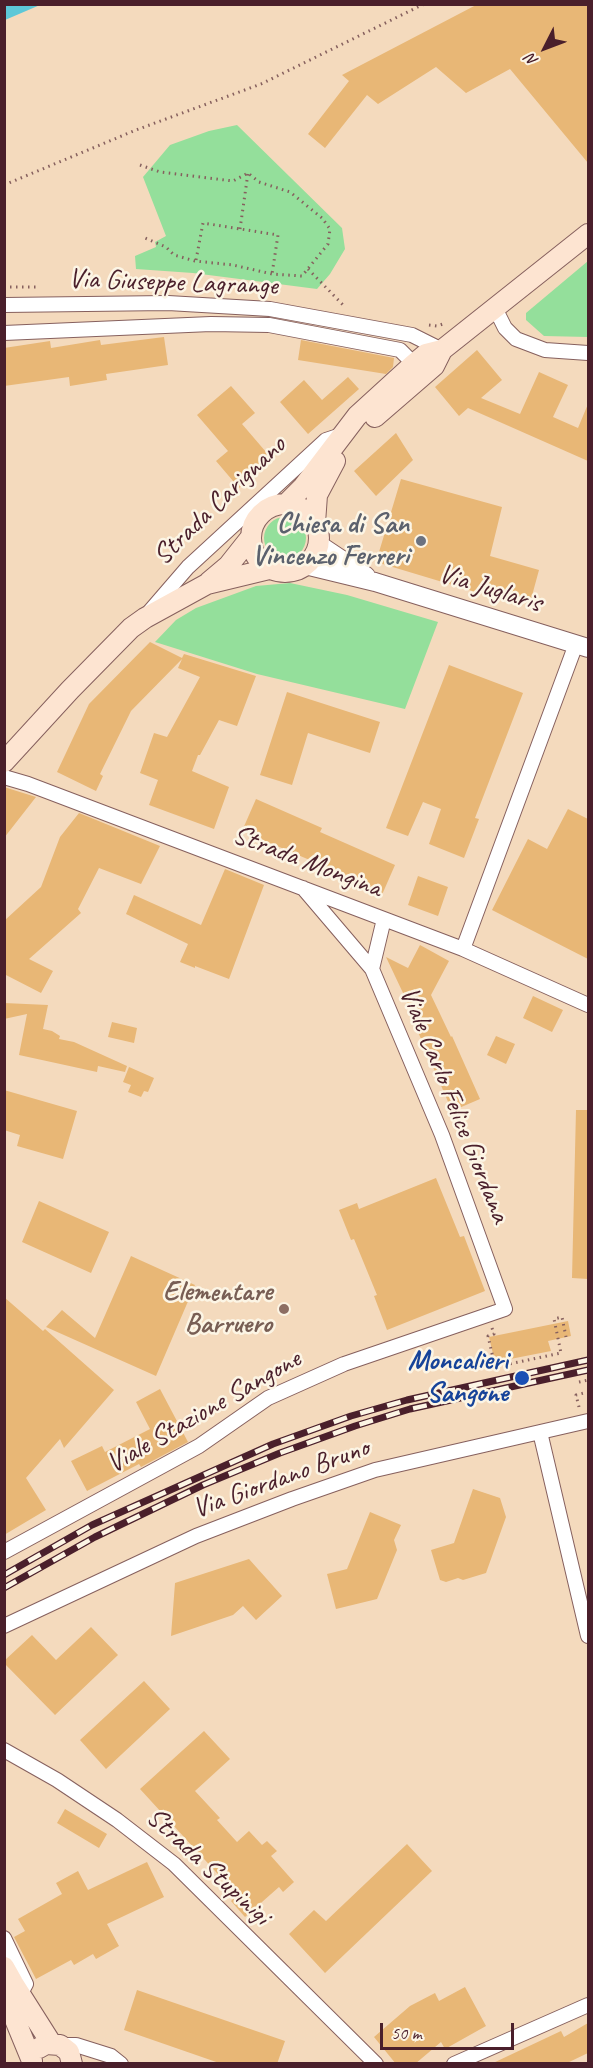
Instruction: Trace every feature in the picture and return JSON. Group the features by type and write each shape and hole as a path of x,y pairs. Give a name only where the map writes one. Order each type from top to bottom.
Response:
{"main road":[{"name":"Strada Carignano","path":"286,504 303,487 357,416 414,364 426,354 442,350 588,234"},
{"name":"Strada Carignano","path":"315,524 317,495 332,466 371,420 434,366 442,350"},
{"path":"286,504 301,508 310,515 315,524 318,544 311,560 296,570 286,572 269,568 254,553 251,537 254,523 270,507 286,504"},
{"name":"Strada Carignano","path":"4,762 131,628 207,584 228,566 251,537"},
{"name":"Strada Carignano","path":"207,584 269,568"},
{"path":"4,1967 9,1998 32,2062"},
{"path":"9,1998 56,2044 69,2052 72,2064"},
{"path":"32,2062 41,2047 56,2044"}],"street":[{"name":"Via Giuseppe Lagrange","path":"4,305 168,303 270,309 412,335 442,350"},
{"path":"495,308 505,328 516,339 545,350 588,353"},
{"name":"Via Giuseppe Lagrange","path":"4,333 211,324 269,325 400,350 414,364"},
{"name":"Strada Carignano","path":"145,618 188,567 326,440 341,435"},
{"name":"Via Juglaris","path":"318,544 375,582"},
{"name":"Via Juglaris","path":"305,565 375,582 582,646"},
{"path":"463,949 582,646"},
{"name":"Strada Mongina","path":"4,777 34,786 463,949 588,1005"},
{"path":"303,888 372,969"},
{"name":"Viale Carlo Felice Giordana","path":"384,919 372,969 442,1135 505,1309"},
{"name":"Viale Stazione Sangone","path":"4,1552 199,1446 268,1398 344,1365 505,1309"},
{"name":"Via Giordano Bruno","path":"4,1626 196,1536 292,1499 375,1470 582,1422"},
{"path":"540,1432 588,1636"},
{"name":"Strada Stupinigi","path":"4,1750 57,1780 117,1820 174,1864 376,2064"},
{"path":"4,1938 26,1984 9,1998"},
{"path":"454,2064 588,2005"},
{"path":"56,2044 76,2045 111,2056 121,2064"},
{"name":"Strada Stupinigi","path":"357,2046 362,2064"}],"path":[{"path":"4,185 136,130 261,84 424,4"},
{"path":"140,165 160,172 233,181 248,173"},
{"path":"240,229 248,173"},
{"path":"145,238 166,247 174,255 195,261 272,274 302,276 328,244 330,230 322,218 290,192 258,182 248,173"},
{"path":"195,261 203,223 279,235 272,274"},
{"path":"308,270 348,311"},
{"path":"488,1315 494,1334 488,1336 495,1367 561,1353 554,1319 562,1317 566,1337"},
{"path":"579,1382 588,1380"},
{"path":"582,1422 572,1410 580,1407 576,1395 588,1392"}],"green space":[{"path":"237,125 342,228 345,249 330,274 317,289 193,273 136,269 135,256 156,247 155,242 166,236 143,177 170,145 209,131"},
{"path":"588,261 588,337 544,336 526,320 526,313"},
{"path":"285,517 293,518 300,523 305,530 305,546 300,553 293,558 285,559 277,558 270,553 265,546 264,538 265,530 270,523 277,518"},
{"path":"290,583 347,595 438,622 405,709 257,674 155,642 176,620 196,608 256,586"}],"water":[{"path":"5,4 40,4 40,5 5,20"}],"building":[{"path":"478,4 588,4 588,163 510,69 466,93 436,67 378,104 367,95 325,148 308,134 349,81 342,75"},
{"path":"164,337 168,365 106,374 107,380 70,386 69,377 4,386 4,348 50,341 51,348 100,340 101,345"},
{"path":"301,340 394,358 393,367 386,374 298,360"},
{"path":"477,350 502,380 481,398 520,414 539,372 568,385 553,417 578,428 588,404 588,461 468,408 459,416 435,387"},
{"path":"348,377 359,389 308,434 280,402 304,380 322,400"},
{"path":"231,386 255,413 242,424 272,459 239,488 216,461 228,451 197,415"},
{"path":"396,433 413,460 376,496 354,471"},
{"path":"401,479 502,507 490,556 539,570 530,603 481,589 479,593 376,562"},
{"path":"150,642 182,658 184,654 256,676 237,726 219,720 198,755 192,771 229,787 214,829 149,805 158,780 140,773 154,733 167,737 200,677 178,668 182,659 131,711 100,774 103,776 96,791 57,772 89,704"},
{"path":"449,665 523,693 475,818 479,819 464,858 429,844 441,809 423,802 408,836 386,828"},
{"path":"287,692 380,722 370,753 308,733 292,785 260,775"},
{"path":"4,787 36,797 4,838"},
{"path":"256,799 322,828 320,832 395,865 381,897 310,866 312,861 242,831"},
{"path":"568,809 588,819 588,959 492,910 528,839 547,849"},
{"path":"79,813 160,846 141,884 99,868 78,909 81,913 29,959 53,971 41,993 4,974 4,921 41,887 60,837"},
{"path":"225,869 264,885 229,979 180,962 188,944 126,914 134,895 201,925"},
{"path":"418,876 448,887 438,916 408,905"},
{"path":"420,945 449,961 431,995 480,1099 452,1111 418,1032 421,1031 386,957 408,968"},
{"path":"533,996 563,1010 552,1032 523,1018"},
{"path":"4,1003 48,1005 43,1029 60,1036 59,1039 74,1042 127,1066 125,1072 98,1066 97,1072 19,1055 27,1014 4,1019"},
{"path":"112,1022 137,1028 134,1043 108,1037"},
{"path":"496,1036 515,1044 506,1064 487,1055"},
{"path":"129,1067 154,1078 148,1092 144,1091 141,1097 128,1092 131,1085 123,1082"},
{"path":"4,1090 77,1111 63,1159 17,1146 20,1135 4,1130"},
{"path":"576,1110 588,1110 588,1279 572,1278"},
{"path":"436,1178 460,1237 464,1236 485,1291 387,1330 374,1296 377,1295 354,1239 351,1240 339,1210 357,1203 359,1209"},
{"path":"39,1201 109,1232 91,1273 22,1242"},
{"path":"131,1256 195,1285 156,1376 46,1327 62,1310 95,1338"},
{"path":"4,1297 43,1331 45,1329 114,1390 64,1448 60,1439 26,1478 46,1510 4,1535"},
{"path":"568,1321 571,1336 548,1341 551,1351 495,1362 489,1337"},
{"path":"160,1389 188,1442 141,1467 139,1464 87,1491 71,1461 102,1446 105,1452 150,1429 136,1402"},
{"path":"473,1489 500,1498 506,1517 486,1573 446,1582 440,1580 431,1550 454,1543"},
{"path":"370,1512 401,1525 394,1540 397,1550 377,1599 336,1609 327,1574 347,1569"},
{"path":"249,1559 282,1596 256,1620 243,1606 233,1615 171,1636 175,1583"},
{"path":"91,1627 118,1655 55,1715 4,1661 32,1635 56,1660"},
{"path":"144,1681 170,1709 106,1769 80,1740"},
{"path":"204,1731 230,1759 195,1791 220,1818 217,1820 237,1842 249,1831 262,1845 267,1841 277,1851 271,1856 294,1882 283,1892 279,1887 245,1917 231,1901 237,1895 140,1789"},
{"path":"65,1809 107,1834 99,1848 57,1823"},
{"path":"407,1844 432,1871 325,1973 289,1934 314,1910 326,1921"},
{"path":"147,1862 164,1897 107,1924 119,1946 96,1959 93,1954 74,1965 71,1960 36,1979 14,1937 25,1931 18,1919 62,1894 56,1883 78,1871 88,1890"},
{"path":"465,1987 486,2026 445,2049 441,2042 415,2064 396,2064 374,2037 410,2006 435,1993 439,2001"},
{"path":"137,1990 285,2041 277,2064 222,2064 124,2030"},
{"path":"588,2023 588,2053 565,2064 491,2064 561,2031 564,2037"}],"railway":[{"path":"4,1575 92,1525 273,1444 351,1416 407,1400 588,1360"},
{"path":"4,1588 95,1537 203,1485 280,1453 410,1409 588,1370"}],"place":[{"name":"Chiesa di San Vincenzo Ferreri","path":"421,541"},
{"name":"Elementare Barruero","path":"284,1309"},
{"name":"Moncalieri Sangone","path":"522,1378"}]}
